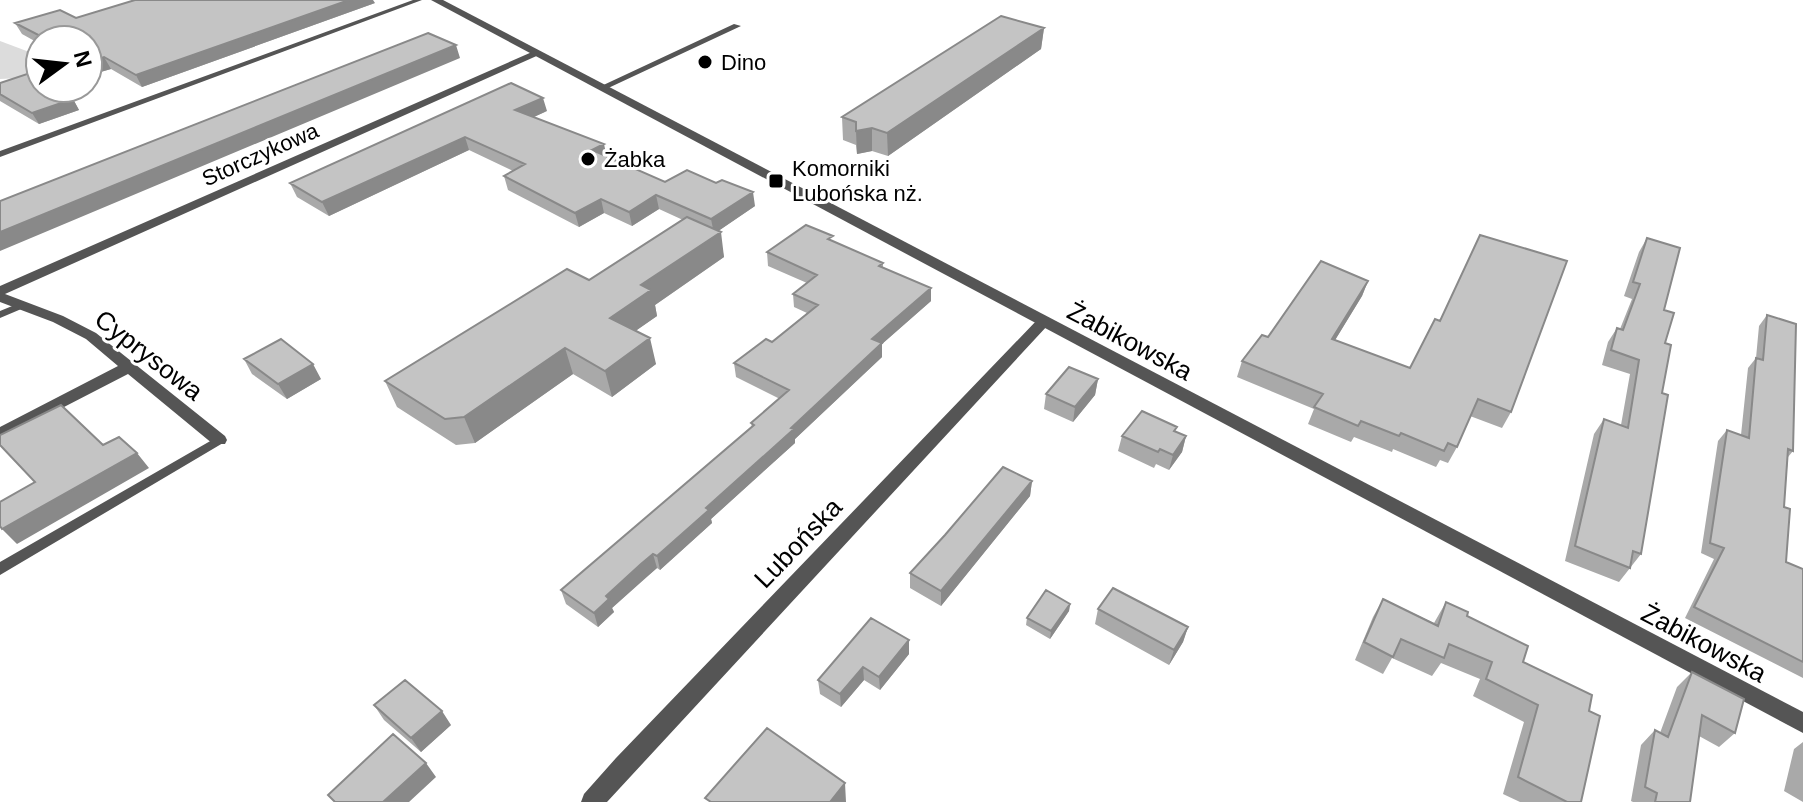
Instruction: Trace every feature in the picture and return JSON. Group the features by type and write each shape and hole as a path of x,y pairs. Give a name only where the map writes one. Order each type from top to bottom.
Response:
{"street":[{"name":"Żabikowska","path":"436,0 1803,723"},
{"name":"Storczykowa","path":"0,291 536,54"},
{"name":"Cyprysowa","path":"0,297 84,332 219,440"},
{"name":"Lubońska","path":"592,802 1043,322"},
{"path":"0,434 127,368"}],"lane":[{"path":"0,154 419,0"},
{"path":"601,88 737,26"},
{"path":"0,315 22,305"},
{"path":"0,569 219,440"}],"shaded area":[{"path":"0,41 24,50 24,77 0,79"}],"building":[{"path":"135,0 349,0 136,75 104,57 104,24 24,24 24,28 15,23 60,10 76,18"},
{"path":"1001,16 1044,28 887,133 872,128 856,131 856,122 842,117"},
{"path":"428,33 456,45 0,232 0,201"},
{"path":"24,75 24,104 58,104 32,113 0,94 0,83"},
{"path":"511,83 543,98 515,110 604,144 592,150 665,182 687,170 716,183 722,180 753,192 711,219 656,195 629,212 601,199 575,213 504,176 525,164 465,137 322,202 290,183"},
{"path":"687,217 721,232 641,285 651,290 610,318 650,338 605,371 565,348 464,417 445,419 385,381 567,269 589,280"},
{"path":"806,225 833,236 828,239 883,263 879,266 931,288 872,339 882,343 791,428 794,429 706,508 709,510 606,596 609,599 594,613 561,590 754,425 751,423 789,390 734,363 766,339 772,342 818,305 793,294 817,275 767,252"},
{"path":"1480,235 1567,261 1511,412 1478,399 1457,447 1448,443 1444,451 1361,421 1358,426 1314,407 1323,394 1242,361 1262,335 1268,337 1321,261 1368,281 1332,339 1410,368 1435,319 1440,321"},
{"path":"1647,238 1680,248 1664,310 1674,313 1665,343 1671,345 1662,393 1668,395 1641,554 1633,551 1630,568 1575,546 1604,419 1628,428 1639,360 1611,350 1617,328 1623,330 1640,284 1633,282"},
{"path":"1767,315 1796,324 1793,451 1788,449 1784,507 1790,509 1786,562 1803,569 1803,662 1694,607 1724,548 1710,543 1727,430 1749,438 1756,358 1763,360"},
{"path":"281,339 313,364 278,384 244,359"},
{"path":"1069,367 1098,379 1075,407 1046,394"},
{"path":"61,405 103,445 119,437 137,453 2,529 0,502 35,482 0,445 0,435"},
{"path":"1142,411 1177,427 1174,431 1186,436 1173,455 1160,449 1158,452 1122,436"},
{"path":"1003,467 1032,481 941,591 910,573 945,535"},
{"path":"1113,588 1188,627 1174,650 1098,609"},
{"path":"1046,590 1070,604 1051,631 1027,618"},
{"path":"1383,599 1438,626 1446,602 1468,612 1467,616 1528,646 1523,662 1592,695 1589,711 1600,716 1581,802 1567,802 1518,777 1538,705 1486,679 1492,662 1449,644 1444,658 1401,639 1393,657 1364,642"},
{"path":"871,618 909,640 879,677 863,667 840,694 818,680"},
{"path":"1692,672 1744,699 1735,733 1702,715 1690,802 1655,802 1657,793 1645,787 1655,730 1668,737"},
{"path":"405,680 442,711 411,738 374,705"},
{"path":"767,728 845,783 830,802 711,802 705,798"},
{"path":"393,734 426,763 383,802 335,802 328,795"}],"place":[{"name":"Dino","path":"705,62"},
{"name":"Żabka","path":"588,159"},
{"name":"Komorniki Lubońska nż.","path":"776,181"}]}
